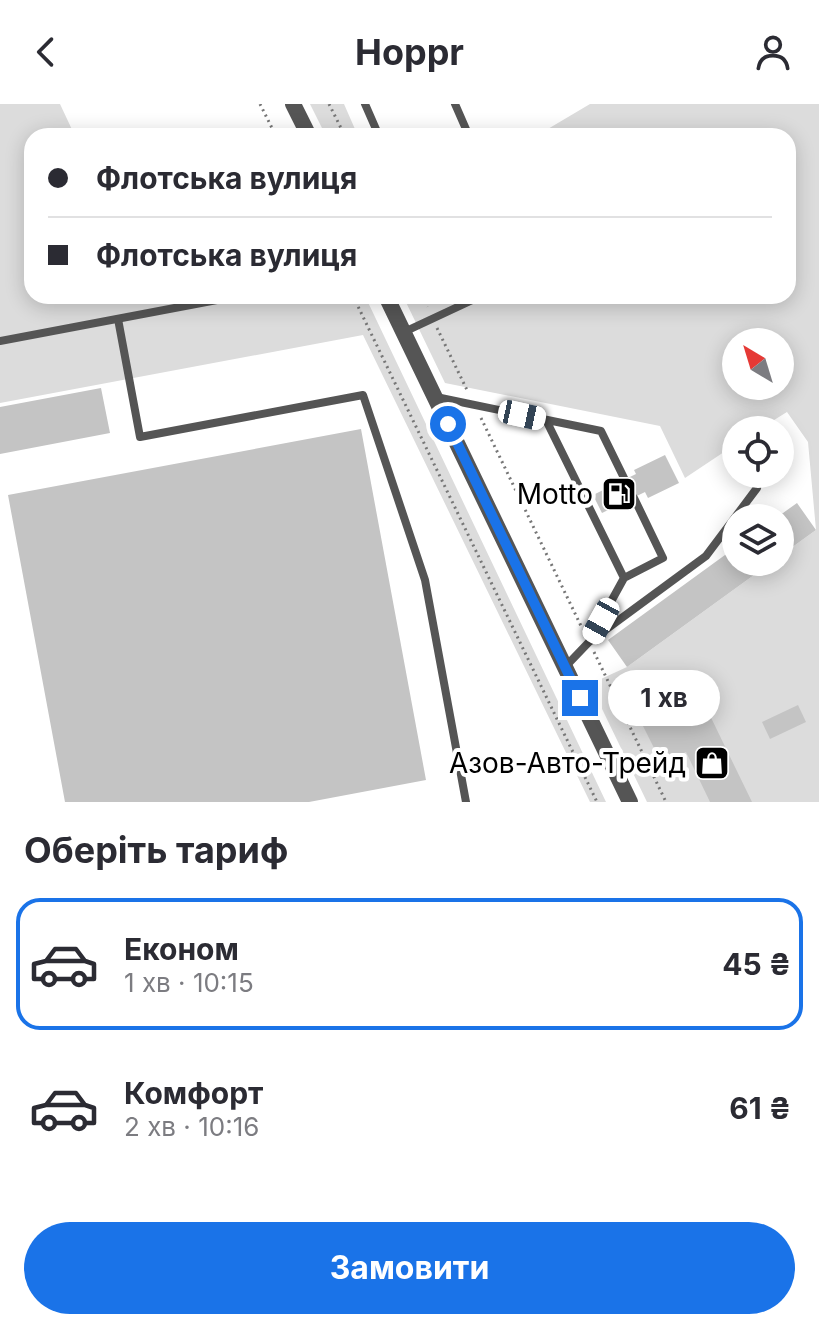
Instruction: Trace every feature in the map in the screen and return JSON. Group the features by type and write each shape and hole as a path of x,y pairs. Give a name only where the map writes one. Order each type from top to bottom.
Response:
{"street":[{"path":"293,104 305,128"},
{"path":"390,304 630,802"}],"lane":[{"path":"365,104 376,128"},
{"path":"455,104 466,128"},
{"path":"0,341 196,304"},
{"path":"404,332 464,304"},
{"path":"118,319 140,437 363,395 425,580 466,802"},
{"path":"435,397 601,431 625,480"},
{"path":"546,420 624,578"},
{"path":"565,667 589,642 706,556 757,488"},
{"path":"589,642 624,578 663,558 634,498"}],"path":[{"path":"260,104 272,128"},
{"path":"329,104 341,128"},
{"path":"357,304 597,802"},
{"path":"433,319 666,802"}],"shaded area":[{"path":"0,104 60,104 71,128 24,128 24,304 369,304 606,802 590,802 363,335 0,403"},
{"path":"310,104 344,104 354,128 322,128"},
{"path":"590,104 819,104 819,802 647,802 590,684 627,667 753,576 794,576 794,546 816,530 808,442 794,422 794,416 787,412 781,416 722,416 722,453 685,478 660,426 445,383 407,304 796,304 796,128 550,128"}],"building":[{"path":"101,388 110,433 0,454 0,407"},
{"path":"361,429 426,780 309,802 65,802 8,495"},
{"path":"665,455 679,483 648,498 645,492 602,513 593,495 636,474 634,470"},
{"path":"797,503 816,530 794,546 794,505"},
{"path":"722,557 722,576 753,576 627,667 608,640"},
{"path":"700,695 752,802 710,802 686,752 662,764 642,724"},
{"path":"798,705 806,722 770,739 762,722"}],"place":[{"name":"Motto","path":"619,494"},
{"name":"Азов-Авто-Трейд","path":"712,763"}],"route":[{"path":"448,424 580,698"}]}
